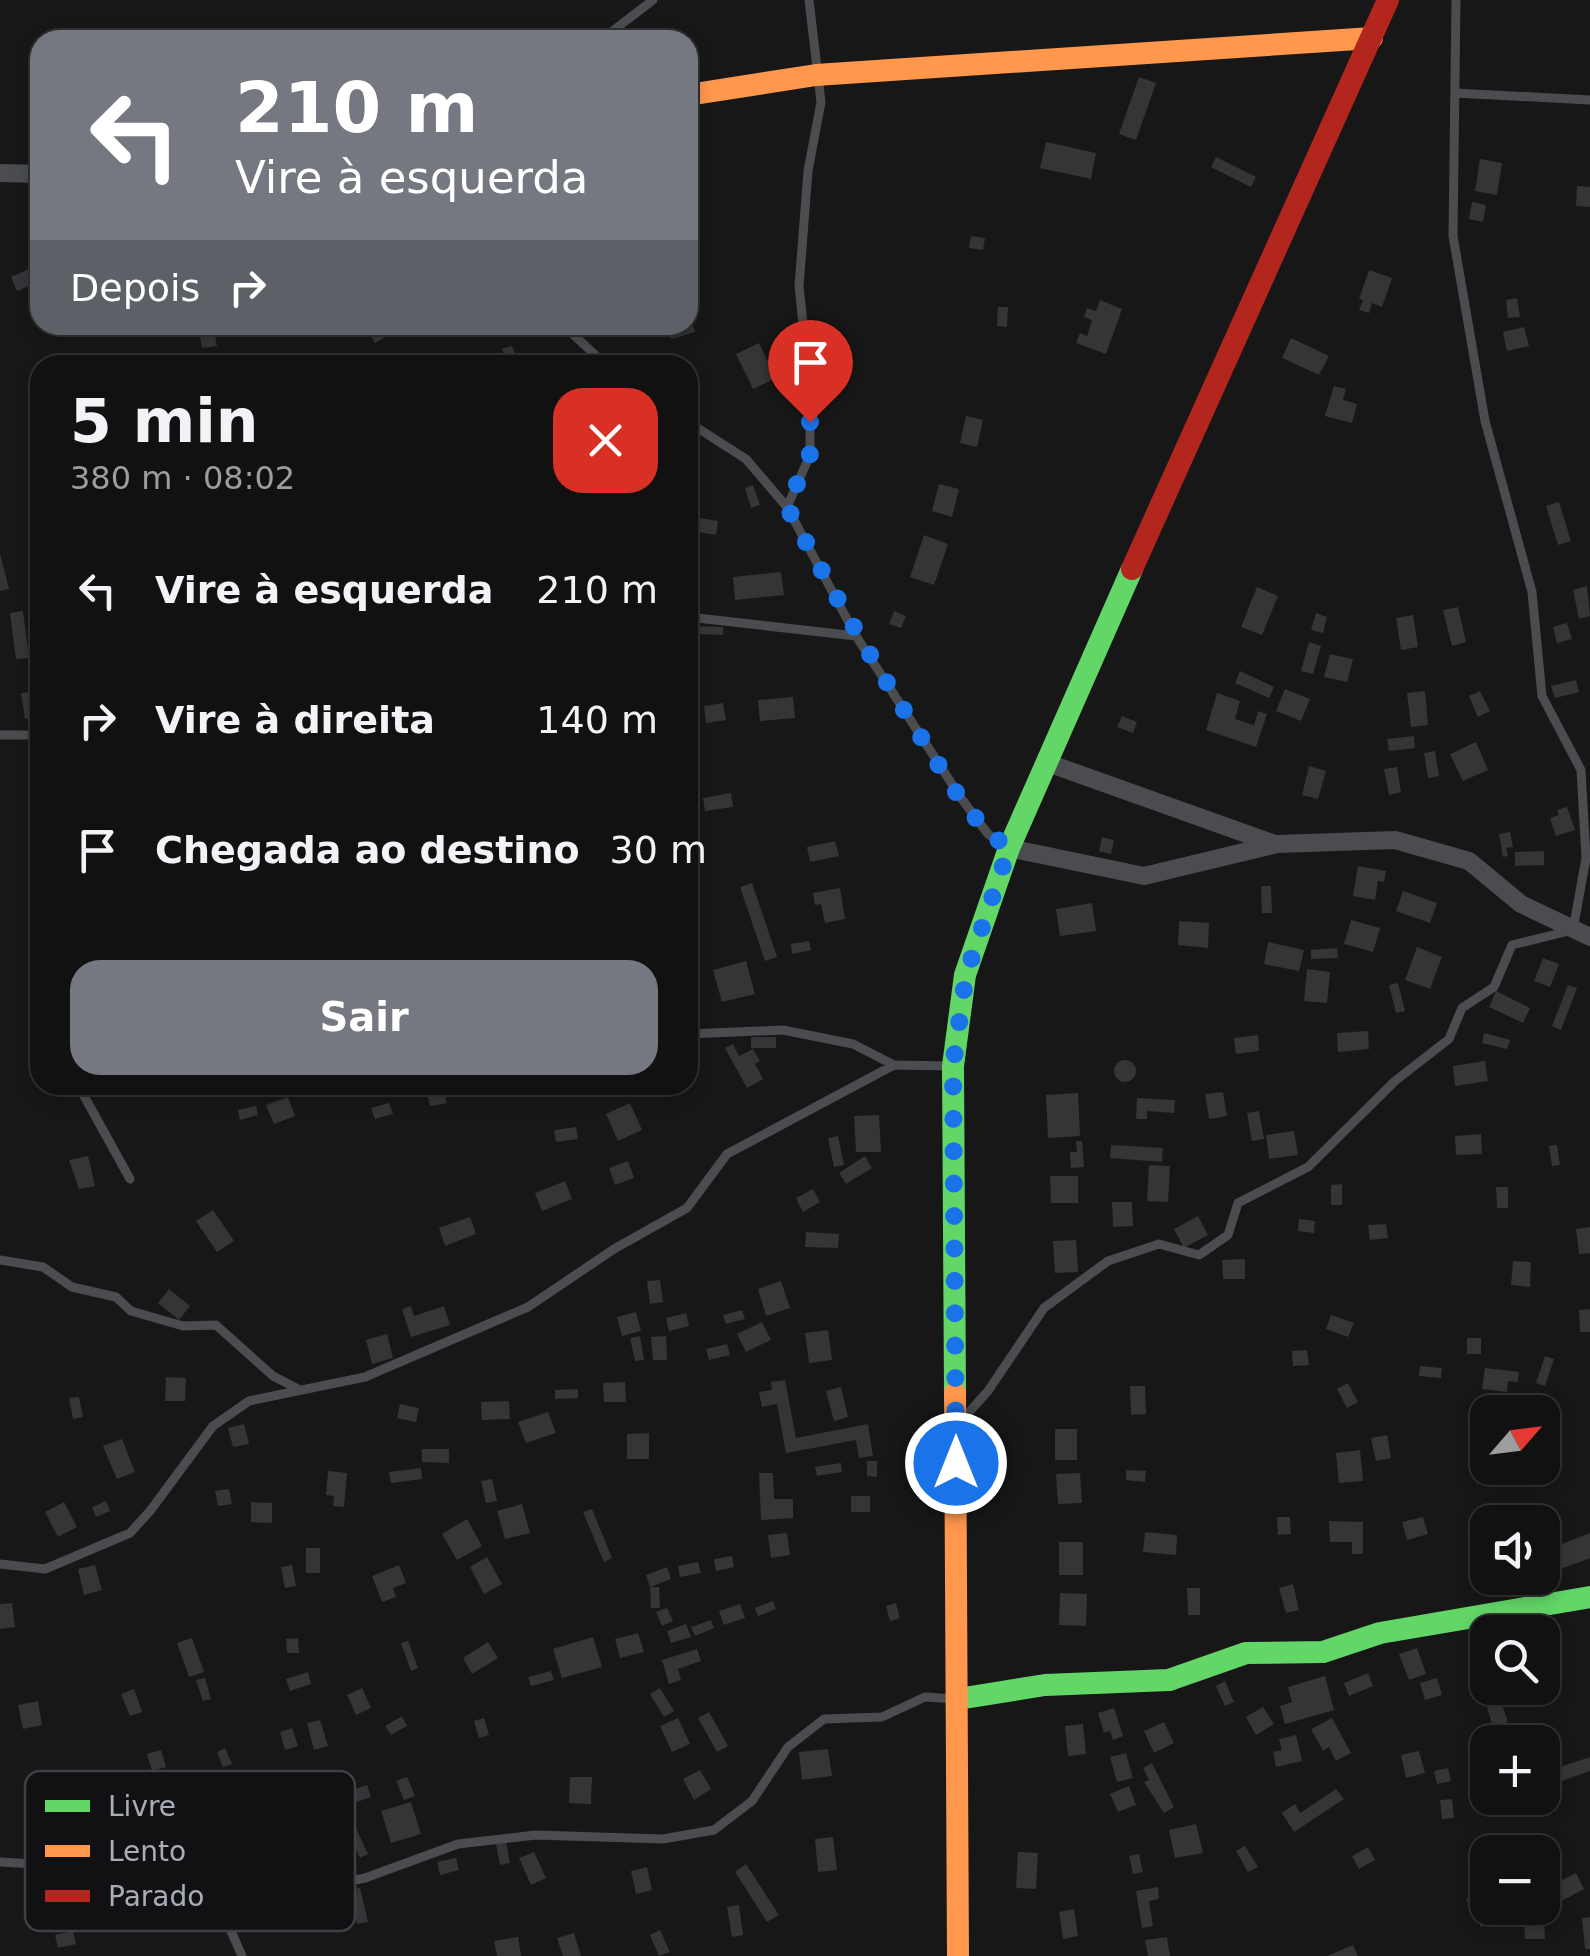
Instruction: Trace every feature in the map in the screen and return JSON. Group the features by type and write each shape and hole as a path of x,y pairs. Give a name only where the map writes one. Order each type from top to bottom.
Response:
{"main road":[{"path":"958,1956 953,1066 966,975 1009,848 1045,762 1388,0"},
{"path":"698,93 816,75 1372,38"},
{"path":"958,1699 1044,1685 1169,1680 1246,1653 1323,1652 1380,1633 1590,1597"}],"street":[{"path":"0,173 30,174"},
{"path":"1045,762 1277,844"},
{"path":"1009,848 1144,876 1277,844 1395,840 1469,861 1521,904 1582,934"}],"lane":[{"path":"614,30 653,0"},
{"path":"787,507 810,454 810,390 799,286 808,171 821,102 808,0"},
{"path":"956,1426 988,1391 1044,1308 1108,1261 1159,1244 1199,1254 1228,1235 1238,1203 1308,1168 1396,1081 1449,1040 1462,1008 1494,987 1512,945 1582,934 1586,858 1580,770 1542,696 1532,592 1485,421 1453,236 1456,0"},
{"path":"1454,93 1590,100"},
{"path":"574,335 596,355"},
{"path":"698,428 746,459 787,507 856,636 960,798 988,834 1009,848"},
{"path":"698,619 856,636"},
{"path":"0,735 30,735"},
{"path":"698,1034 783,1030 853,1044 894,1065 953,1066"},
{"path":"0,1564 45,1569 130,1533 213,1426 249,1401 364,1378 528,1307 614,1248 688,1208 727,1154 894,1065"},
{"path":"84,1095 130,1179"},
{"path":"0,1260 44,1267 72,1287 116,1297 131,1311 183,1326 216,1325 273,1376 298,1389"},
{"path":"355,1880 458,1844 536,1834 662,1838 714,1830 752,1801 788,1747 824,1719 882,1717 925,1697 958,1699"},
{"path":"0,1862 25,1863"},
{"path":"231,1931 242,1956"}],"building":[{"path":"1139,77 1156,83 1136,140 1119,134"},
{"path":"1046,142 1096,153 1091,179 1040,168"},
{"path":"1216,157 1256,177 1251,187 1211,167"},
{"path":"1480,159 1502,163 1497,195 1475,191"},
{"path":"1577,186 1590,187 1590,207 1576,206"},
{"path":"1472,202 1486,205 1483,222 1469,219"},
{"path":"971,236 985,238 983,250 969,248"},
{"path":"30,268 30,286 17,291 11,277"},
{"path":"1369,270 1392,278 1382,307 1372,303 1369,313 1359,310 1363,300 1359,299"},
{"path":"1517,298 1520,317 1508,318 1506,300"},
{"path":"1100,300 1122,309 1106,354 1076,343 1080,333 1087,336 1092,320 1084,317 1087,308 1096,311"},
{"path":"998,307 1008,307 1007,327 997,326"},
{"path":"1524,327 1529,346 1507,351 1503,332"},
{"path":"200,335 215,335 217,346 202,348"},
{"path":"370,335 389,335 375,343"},
{"path":"1291,338 1329,356 1319,375 1282,358"},
{"path":"759,343 776,378 753,389 736,354"},
{"path":"512,346 516,355 504,355 502,349"},
{"path":"1334,386 1346,389 1343,400 1357,404 1352,423 1325,416"},
{"path":"966,416 983,420 977,447 960,443"},
{"path":"939,484 959,489 952,517 932,511"},
{"path":"753,485 760,505 751,508 745,488"},
{"path":"1559,502 1571,541 1558,545 1546,506"},
{"path":"700,518 718,521 716,535 698,532"},
{"path":"924,535 948,544 934,585 910,577"},
{"path":"0,554 9,589 0,591"},
{"path":"781,572 784,595 735,600 733,577"},
{"path":"1587,586 1590,616 1579,619 1573,590"},
{"path":"1257,587 1278,596 1262,635 1241,627"},
{"path":"1458,607 1466,642 1452,646 1443,610"},
{"path":"23,611 29,658 16,659 10,613"},
{"path":"894,611 906,616 901,628 889,624"},
{"path":"1316,613 1327,617 1323,633 1311,630"},
{"path":"1413,615 1418,647 1401,650 1396,618"},
{"path":"1567,623 1572,639 1557,643 1553,627"},
{"path":"698,626 723,627 723,635 698,634"},
{"path":"1309,642 1321,646 1313,674 1301,671"},
{"path":"1330,654 1353,659 1347,682 1324,677"},
{"path":"1240,671 1274,687 1269,698 1235,683"},
{"path":"1576,680 1579,692 1555,698 1551,686"},
{"path":"1285,689 1310,699 1301,721 1276,711"},
{"path":"1425,691 1428,725 1411,727 1407,693"},
{"path":"1480,691 1490,711 1478,717 1469,696"},
{"path":"30,692 30,718 25,719 21,693"},
{"path":"1217,693 1240,701 1235,719 1254,725 1258,711 1267,714 1256,747 1206,730"},
{"path":"793,697 795,718 760,721 758,700"},
{"path":"723,703 726,720 706,723 704,706"},
{"path":"1122,716 1137,722 1133,733 1117,727"},
{"path":"1414,736 1415,748 1389,751 1387,739"},
{"path":"1476,742 1488,770 1463,781 1450,754"},
{"path":"1435,751 1439,776 1428,778 1424,753"},
{"path":"1309,766 1326,771 1318,799 1302,795"},
{"path":"1397,767 1401,792 1389,795 1384,769"},
{"path":"731,793 733,807 705,811 703,798"},
{"path":"1567,807 1575,830 1556,836 1550,818"},
{"path":"1510,832 1513,847 1506,848 1508,856 1503,857 1499,834"},
{"path":"1102,837 1114,840 1111,854 1099,851"},
{"path":"835,841 839,856 810,862 807,847"},
{"path":"1544,851 1544,865 1515,866 1515,852"},
{"path":"1358,866 1386,871 1384,882 1378,881 1375,900 1353,896"},
{"path":"752,883 777,957 765,961 740,887"},
{"path":"1261,886 1271,886 1272,913 1262,913"},
{"path":"840,888 845,919 825,923 821,904 815,905 813,893"},
{"path":"1403,891 1437,903 1430,923 1396,911"},
{"path":"1092,903 1096,931 1060,936 1056,909"},
{"path":"1351,920 1380,928 1373,952 1344,944"},
{"path":"1179,921 1209,923 1208,948 1178,945"},
{"path":"809,941 811,950 792,954 791,944"},
{"path":"1268,942 1304,950 1299,971 1264,964"},
{"path":"1417,947 1442,957 1430,989 1405,980"},
{"path":"1337,948 1338,958 1311,959 1311,950"},
{"path":"1543,958 1559,964 1550,987 1534,981"},
{"path":"746,961 755,994 722,1002 713,970"},
{"path":"1307,969 1330,972 1327,1003 1304,1001"},
{"path":"1398,983 1405,1011 1396,1013 1389,985"},
{"path":"1568,985 1577,988 1561,1030 1552,1026"},
{"path":"1496,991 1530,1008 1523,1023 1489,1007"},
{"path":"1368,1031 1369,1049 1338,1052 1337,1033"},
{"path":"1484,1033 1510,1040 1507,1049 1482,1043"},
{"path":"1258,1035 1259,1051 1236,1054 1234,1038"},
{"path":"751,1037 776,1037 776,1048 751,1048"},
{"path":"733,1044 739,1056 753,1049 760,1061 755,1064 763,1079 747,1088 725,1048"},
{"path":"1125,1060 1133,1063 1133,1079 1125,1082 1117,1079 1114,1071 1117,1063"},
{"path":"1485,1061 1488,1081 1455,1086 1453,1066"},
{"path":"1223,1092 1227,1116 1209,1119 1205,1094"},
{"path":"1078,1093 1080,1136 1048,1138 1046,1095"},
{"path":"427,1095 445,1095 447,1103 430,1106"},
{"path":"288,1097 295,1116 274,1124 266,1105"},
{"path":"1137,1098 1175,1100 1174,1113 1147,1111 1147,1119 1136,1119"},
{"path":"389,1103 393,1114 375,1119 371,1108"},
{"path":"630,1103 642,1130 618,1141 606,1114"},
{"path":"256,1106 258,1115 240,1120 238,1110"},
{"path":"1259,1111 1264,1139 1252,1141 1247,1113"},
{"path":"879,1115 881,1152 856,1152 854,1116"},
{"path":"576,1127 578,1139 556,1142 554,1130"},
{"path":"1294,1131 1298,1155 1269,1159 1266,1135"},
{"path":"1481,1134 1482,1154 1456,1155 1455,1136"},
{"path":"838,1136 844,1165 834,1167 828,1138"},
{"path":"1076,1141 1082,1141 1084,1167 1071,1168 1070,1152 1077,1152"},
{"path":"1111,1145 1163,1148 1162,1162 1110,1158"},
{"path":"1557,1145 1560,1165 1552,1166 1549,1146"},
{"path":"88,1156 95,1186 79,1189 69,1160"},
{"path":"865,1156 872,1168 846,1184 839,1173"},
{"path":"628,1161 634,1178 615,1185 609,1168"},
{"path":"1149,1165 1170,1166 1168,1202 1147,1201"},
{"path":"1050,1176 1078,1176 1078,1203 1051,1203"},
{"path":"565,1181 572,1199 542,1211 535,1193"},
{"path":"1342,1184 1342,1205 1331,1205 1331,1185"},
{"path":"1496,1187 1508,1187 1508,1208 1497,1208"},
{"path":"813,1189 820,1202 803,1212 796,1198"},
{"path":"1112,1202 1132,1202 1133,1226 1113,1227"},
{"path":"213,1210 234,1241 217,1252 196,1221"},
{"path":"1198,1216 1208,1235 1184,1248 1174,1229"},
{"path":"470,1217 476,1234 445,1246 439,1228"},
{"path":"1299,1219 1315,1221 1314,1233 1298,1231"},
{"path":"1386,1224 1388,1238 1370,1240 1368,1225"},
{"path":"1590,1227 1590,1253 1579,1254 1576,1229"},
{"path":"806,1232 839,1234 838,1248 805,1247"},
{"path":"1076,1240 1078,1272 1055,1273 1053,1241"},
{"path":"1245,1259 1245,1279 1223,1279 1222,1260"},
{"path":"1513,1261 1531,1262 1530,1287 1511,1285"},
{"path":"660,1280 663,1302 650,1304 647,1281"},
{"path":"781,1281 790,1308 766,1316 758,1289"},
{"path":"169,1289 190,1306 179,1320 158,1303"},
{"path":"411,1306 414,1316 444,1306 450,1325 411,1337 402,1309"},
{"path":"1590,1309 1590,1332 1580,1332 1579,1310"},
{"path":"742,1310 745,1319 726,1324 723,1315"},
{"path":"636,1312 641,1331 622,1336 617,1317"},
{"path":"686,1313 689,1326 669,1331 666,1318"},
{"path":"1331,1315 1354,1323 1348,1337 1326,1329"},
{"path":"762,1322 771,1340 746,1352 737,1334"},
{"path":"828,1330 832,1360 809,1363 805,1333"},
{"path":"387,1334 393,1358 372,1364 366,1340"},
{"path":"640,1336 644,1360 635,1361 630,1338"},
{"path":"666,1336 667,1360 653,1360 651,1337"},
{"path":"1467,1338 1481,1338 1481,1354 1467,1354"},
{"path":"727,1344 730,1355 709,1360 706,1349"},
{"path":"1307,1350 1309,1365 1293,1366 1292,1351"},
{"path":"1545,1356 1554,1359 1545,1386 1536,1383"},
{"path":"1420,1366 1442,1368 1441,1378 1419,1376"},
{"path":"1485,1368 1519,1372 1518,1382 1508,1381 1507,1392 1482,1389"},
{"path":"166,1377 186,1378 185,1401 165,1401"},
{"path":"785,1380 796,1438 868,1424 873,1456 859,1458 856,1440 786,1453 777,1404 762,1407 759,1392 772,1390 771,1382"},
{"path":"625,1382 626,1402 604,1402 603,1383"},
{"path":"1348,1383 1358,1402 1347,1408 1337,1389"},
{"path":"1130,1386 1145,1386 1146,1414 1131,1415"},
{"path":"841,1387 848,1417 834,1421 826,1391"},
{"path":"578,1389 578,1398 555,1399 555,1390"},
{"path":"79,1397 83,1417 73,1419 69,1398"},
{"path":"509,1401 510,1419 482,1420 481,1402"},
{"path":"400,1404 419,1408 416,1422 397,1418"},
{"path":"548,1412 556,1433 526,1443 518,1422"},
{"path":"244,1424 249,1444 233,1447 228,1428"},
{"path":"1055,1429 1077,1429 1077,1460 1055,1460"},
{"path":"649,1433 649,1459 627,1459 627,1434"},
{"path":"1387,1435 1391,1458 1376,1461 1371,1438"},
{"path":"122,1439 135,1472 117,1479 103,1446"},
{"path":"422,1449 449,1449 449,1463 422,1462"},
{"path":"1360,1450 1363,1481 1339,1483 1336,1453"},
{"path":"867,1461 877,1461 877,1477 867,1476"},
{"path":"841,1463 842,1472 817,1476 815,1467"},
{"path":"421,1468 422,1479 391,1483 389,1472"},
{"path":"1126,1470 1146,1471 1145,1482 1126,1480"},
{"path":"328,1471 347,1473 344,1507 333,1506 334,1496 326,1495"},
{"path":"759,1473 773,1473 774,1499 793,1499 793,1518 761,1520"},
{"path":"1080,1473 1082,1503 1058,1504 1056,1474"},
{"path":"492,1479 497,1501 486,1503 481,1481"},
{"path":"229,1489 232,1504 218,1506 215,1491"},
{"path":"851,1496 870,1496 870,1512 851,1512"},
{"path":"106,1501 110,1511 96,1517 92,1507"},
{"path":"64,1502 77,1527 58,1537 45,1512"},
{"path":"251,1502 272,1503 272,1523 251,1522"},
{"path":"522,1504 530,1533 505,1539 497,1511"},
{"path":"592,1509 612,1558 604,1562 583,1512"},
{"path":"1277,1517 1290,1517 1291,1534 1278,1535"},
{"path":"1423,1517 1428,1534 1407,1540 1402,1522"},
{"path":"467,1519 482,1546 457,1560 442,1534"},
{"path":"1329,1521 1363,1522 1363,1554 1352,1554 1352,1542 1330,1542"},
{"path":"1145,1532 1177,1535 1176,1555 1143,1552"},
{"path":"787,1533 790,1555 771,1558 768,1535"},
{"path":"1590,1533 1590,1558 1560,1569 1560,1545"},
{"path":"1059,1542 1083,1542 1083,1575 1059,1575"},
{"path":"306,1548 320,1548 320,1573 306,1573"},
{"path":"732,1556 734,1567 716,1571 714,1559"},
{"path":"487,1557 502,1584 484,1594 470,1567"},
{"path":"698,1562 701,1573 680,1577 678,1566"},
{"path":"95,1565 102,1590 84,1595 78,1569"},
{"path":"292,1565 296,1586 285,1588 281,1567"},
{"path":"399,1565 406,1583 393,1588 396,1597 382,1602 372,1576"},
{"path":"667,1567 671,1579 650,1587 646,1575"},
{"path":"1293,1584 1299,1610 1286,1613 1279,1588"},
{"path":"650,1587 659,1587 660,1608 651,1608"},
{"path":"1187,1588 1200,1588 1200,1615 1188,1615"},
{"path":"1060,1593 1087,1594 1086,1626 1059,1625"},
{"path":"773,1601 776,1609 758,1616 755,1608"},
{"path":"12,1603 15,1627 0,1629 0,1604"},
{"path":"896,1603 900,1618 890,1621 886,1606"},
{"path":"740,1604 745,1618 724,1625 719,1611"},
{"path":"667,1608 673,1621 662,1626 656,1612"},
{"path":"711,1620 714,1628 695,1636 691,1627"},
{"path":"686,1624 691,1637 671,1643 667,1631"},
{"path":"638,1633 644,1652 620,1658 615,1639"},
{"path":"593,1637 602,1667 562,1678 553,1649"},
{"path":"192,1638 204,1672 189,1677 177,1643"},
{"path":"298,1638 299,1653 287,1653 286,1639"},
{"path":"408,1641 418,1668 411,1671 401,1643"},
{"path":"488,1642 498,1658 472,1674 463,1658"},
{"path":"1417,1648 1426,1674 1409,1680 1399,1654"},
{"path":"697,1649 701,1661 678,1669 681,1680 669,1684 662,1660"},
{"path":"551,1671 554,1680 531,1686 528,1677"},
{"path":"308,1672 311,1684 290,1691 286,1679"},
{"path":"1368,1673 1373,1686 1349,1696 1344,1683"},
{"path":"1325,1676 1334,1710 1285,1724 1280,1706 1292,1702 1288,1687"},
{"path":"205,1678 211,1699 203,1701 196,1680"},
{"path":"1437,1678 1442,1695 1425,1700 1420,1683"},
{"path":"1225,1681 1234,1702 1225,1706 1216,1686"},
{"path":"362,1688 371,1708 356,1715 347,1695"},
{"path":"660,1688 674,1711 664,1717 650,1694"},
{"path":"134,1689 142,1712 130,1716 121,1694"},
{"path":"38,1701 42,1725 23,1729 18,1705"},
{"path":"1486,1705 1502,1705 1508,1722 1492,1725"},
{"path":"1263,1707 1274,1724 1256,1735 1246,1717"},
{"path":"1114,1708 1123,1736 1113,1740 1110,1731 1104,1733 1098,1713"},
{"path":"709,1712 728,1746 717,1752 698,1718"},
{"path":"402,1716 407,1726 391,1735 385,1726"},
{"path":"484,1718 489,1735 479,1738 474,1721"},
{"path":"678,1718 690,1744 672,1752 660,1726"},
{"path":"1332,1718 1351,1753 1336,1761 1329,1747 1323,1751 1311,1729"},
{"path":"320,1720 328,1746 314,1750 307,1723"},
{"path":"1164,1722 1174,1743 1154,1753 1144,1731"},
{"path":"1083,1724 1086,1754 1068,1756 1065,1726"},
{"path":"292,1728 298,1746 285,1750 280,1732"},
{"path":"1296,1735 1302,1761 1276,1767 1273,1752 1282,1750 1279,1739"},
{"path":"225,1748 232,1764 223,1767 217,1752"},
{"path":"828,1749 832,1776 802,1780 799,1752"},
{"path":"161,1750 166,1767 152,1771 147,1754"},
{"path":"1419,1751 1425,1773 1406,1778 1401,1755"},
{"path":"1126,1753 1133,1778 1117,1782 1110,1757"},
{"path":"1590,1757 1590,1771 1560,1782 1560,1767"},
{"path":"1152,1763 1174,1807 1164,1813 1144,1782 1149,1780 1143,1768"},
{"path":"1448,1768 1451,1781 1437,1784 1434,1771"},
{"path":"700,1770 711,1789 694,1800 683,1779"},
{"path":"407,1777 415,1796 404,1800 396,1781"},
{"path":"570,1777 592,1777 591,1804 569,1803"},
{"path":"367,1785 371,1797 355,1803 355,1789"},
{"path":"1129,1786 1136,1805 1118,1812 1110,1794"},
{"path":"1336,1789 1344,1799 1294,1832 1282,1813 1295,1804 1300,1813"},
{"path":"1452,1799 1454,1818 1442,1819 1440,1800"},
{"path":"411,1802 421,1834 391,1843 381,1811"},
{"path":"1196,1824 1203,1853 1175,1858 1169,1830"},
{"path":"355,1826 368,1854 360,1858 355,1847"},
{"path":"833,1837 837,1870 818,1872 815,1839"},
{"path":"506,1842 510,1863 500,1865 496,1844"},
{"path":"1245,1846 1258,1867 1248,1872 1236,1851"},
{"path":"1368,1847 1375,1860 1359,1869 1352,1856"},
{"path":"534,1852 546,1878 531,1885 519,1858"},
{"path":"1018,1852 1038,1853 1036,1889 1016,1888"},
{"path":"1139,1854 1143,1872 1133,1874 1129,1856"},
{"path":"456,1858 459,1870 440,1875 437,1862"},
{"path":"746,1864 779,1915 767,1922 735,1872"},
{"path":"647,1867 652,1890 636,1894 631,1871"},
{"path":"1576,1873 1584,1889 1560,1902 1560,1881"},
{"path":"1158,1887 1159,1899 1149,1901 1153,1926 1142,1928 1136,1891"},
{"path":"360,1888 368,1922 357,1924 355,1889"},
{"path":"739,1905 743,1935 732,1937 727,1907"},
{"path":"1074,1909 1078,1936 1063,1939 1059,1912"},
{"path":"1590,1917 1590,1949 1585,1949 1582,1918"},
{"path":"1524,1925 1544,1925 1545,1939 1525,1939"},
{"path":"660,1930 670,1952 659,1956 650,1935"},
{"path":"73,1931 76,1944 58,1948 55,1935"},
{"path":"574,1933 581,1956 563,1956 557,1938"},
{"path":"518,1937 521,1956 497,1956 494,1941"},
{"path":"1167,1937 1170,1956 1148,1956 1145,1940"},
{"path":"1353,1945 1358,1956 1327,1956"}],"traffic: fast":[{"path":"955,1393 953,1066 965,975 1009,848 1132,569"},
{"path":"958,1699 1045,1685 1169,1680 1246,1653 1323,1652 1380,1633 1590,1597"}],"traffic: slow":[{"path":"698,93 816,75 1372,38"},
{"path":"955,1393 958,1956"}],"traffic: jam":[{"path":"1132,569 1388,0"}],"route":[{"path":"810,422 810,454 787,507 856,636 960,798 988,834 1009,848 966,975 953,1066 956,1463"}]}
